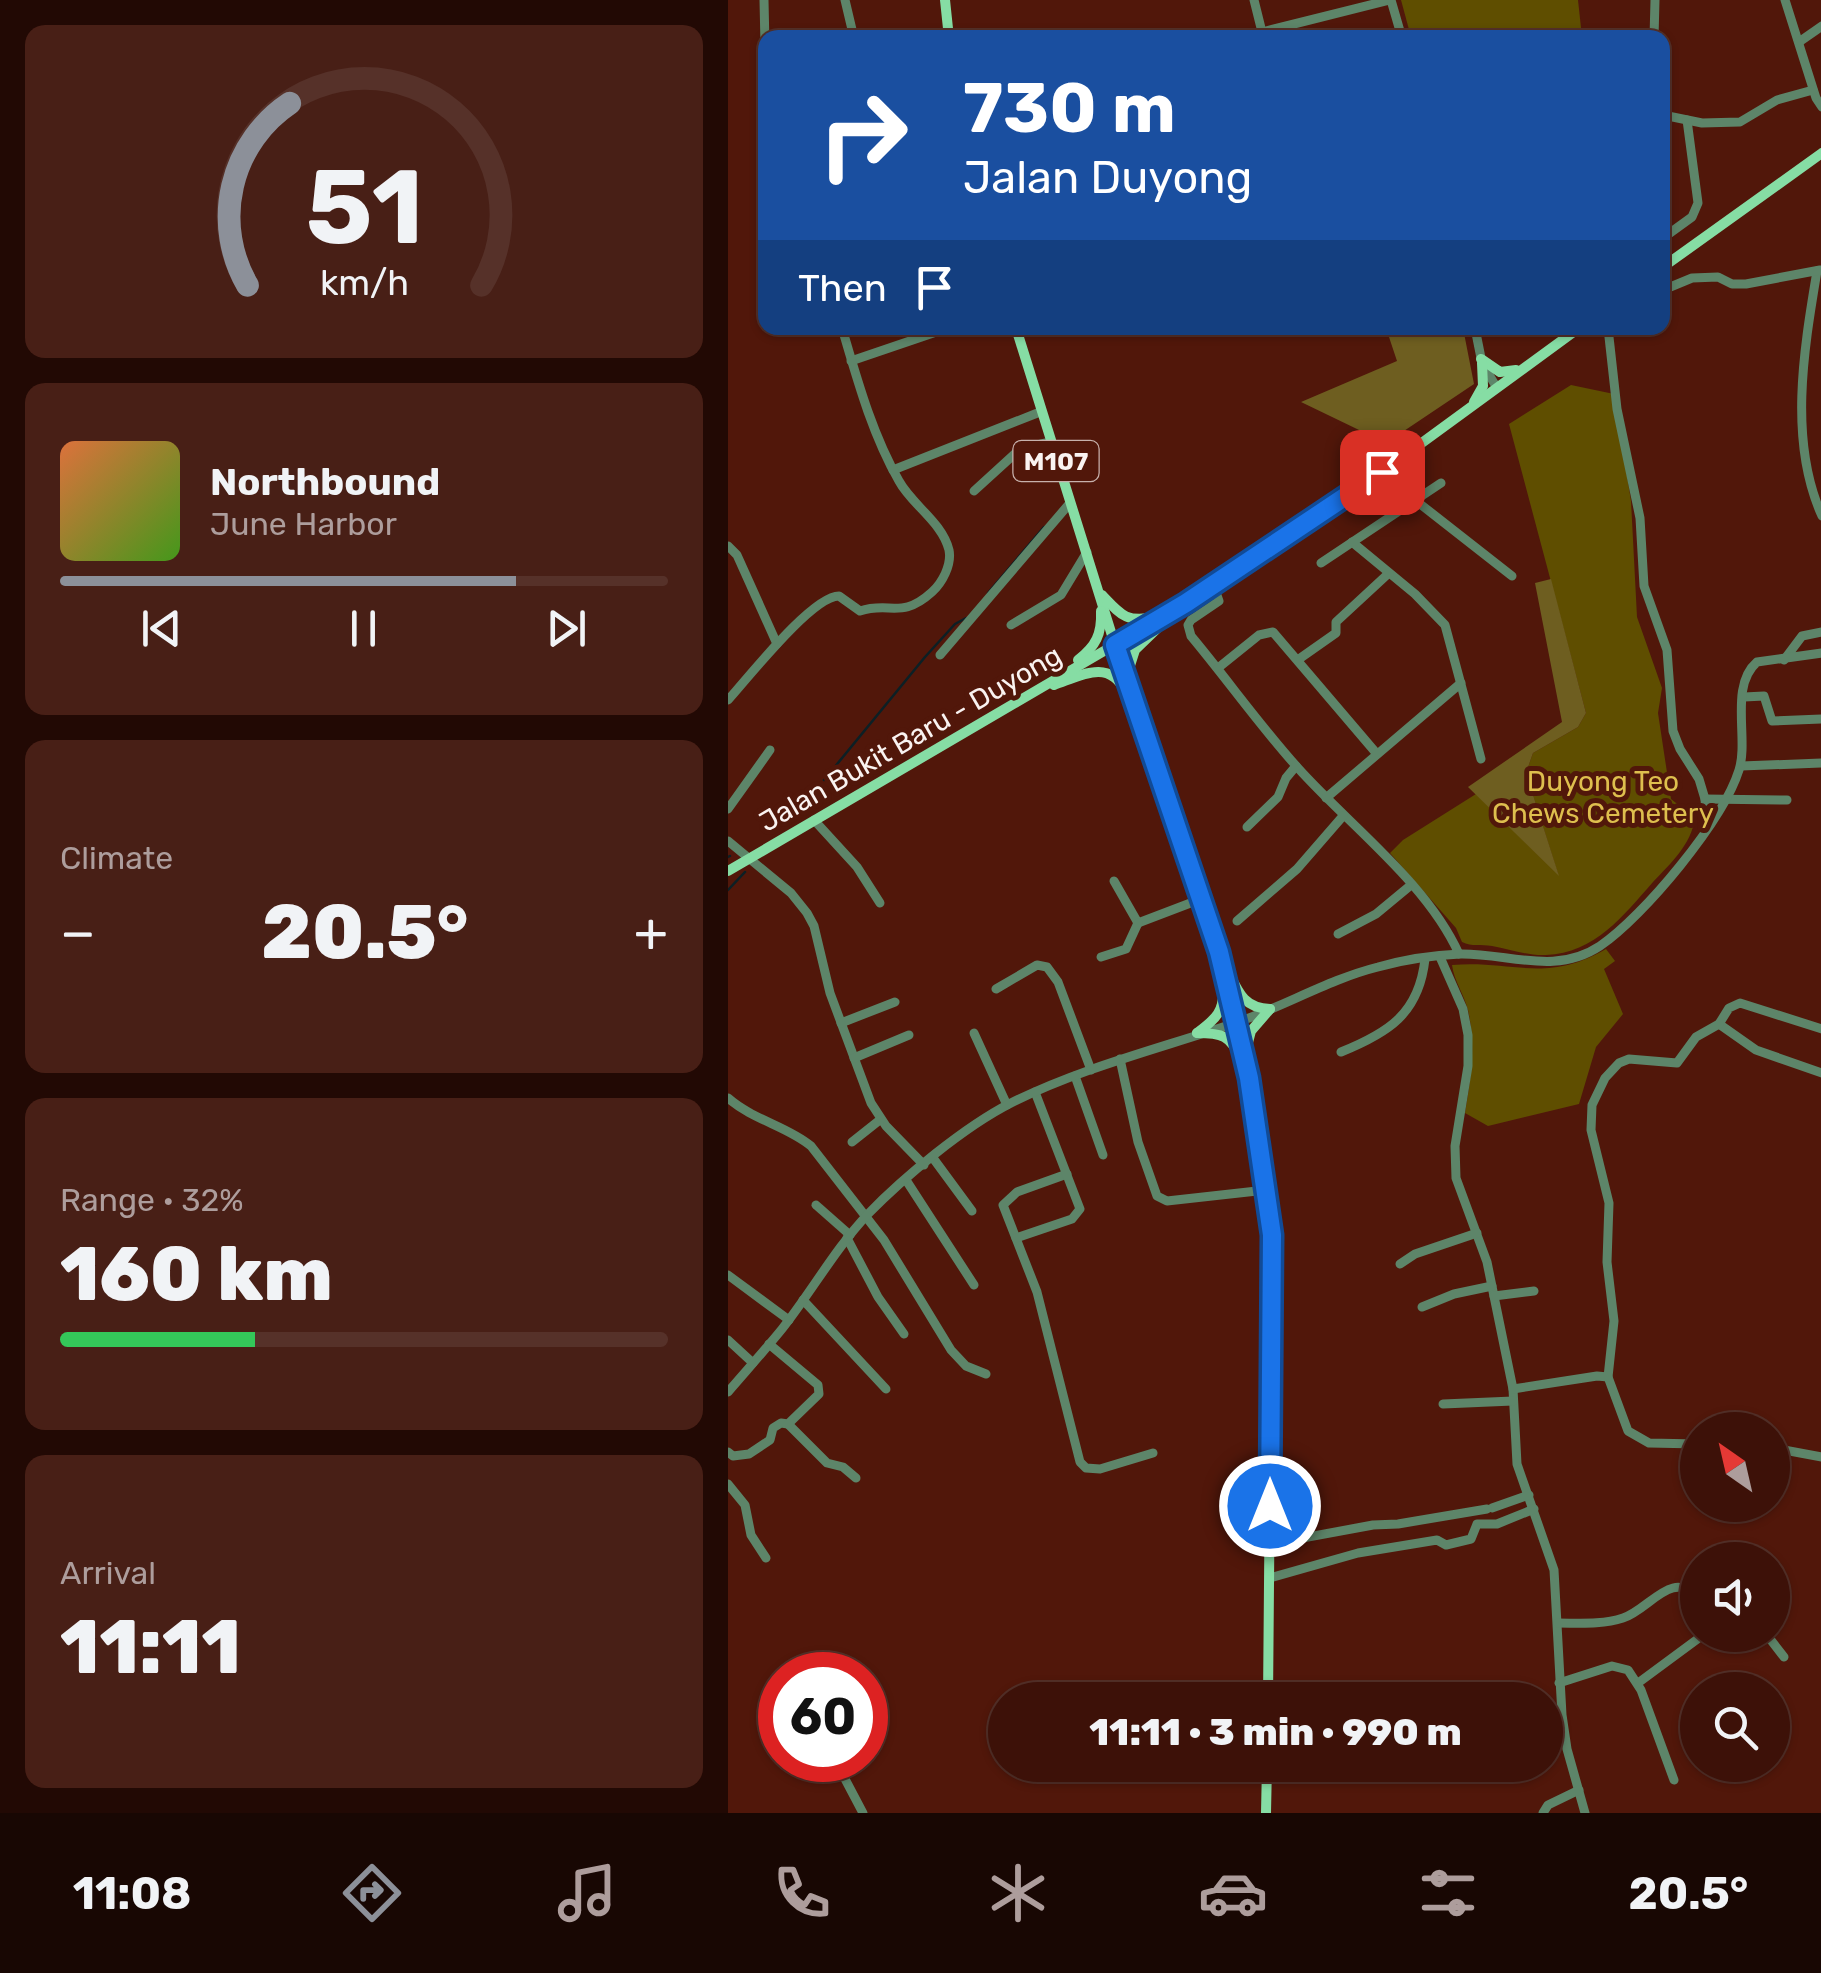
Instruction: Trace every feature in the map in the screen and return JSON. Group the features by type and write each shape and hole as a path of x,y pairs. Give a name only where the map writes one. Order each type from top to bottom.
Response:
{"main road":[{"path":"945,0 948,30"},
{"path":"1670,262 1822,154"},
{"name":"M107","path":"1018,335 1115,645 1219,952 1249,1078 1272,1235 1268,1682"},
{"path":"1126,678 1135,650 1186,603 1382,472 1569,335"},
{"path":"1482,361 1500,372 1530,363"},
{"path":"1471,407 1483,386 1482,361"},
{"path":"1100,593 1126,618 1138,621 1166,615"},
{"path":"1028,694 1096,644 1102,624 1100,593"},
{"name":"Jalan Bukit Baru - Duyong","path":"728,871 1186,603"},
{"path":"1028,694 1102,670 1121,683 1139,718"},
{"path":"1219,952 1241,997 1257,1008 1270,1009"},
{"path":"1198,1034 1216,1019 1224,1002 1219,952"},
{"path":"1245,1059 1248,1038 1270,1009"},
{"path":"1198,1034 1226,1035 1233,1041 1249,1078"},
{"path":"1266,1782 1266,1813"}],"street":[{"path":"764,0 765,30"},
{"path":"846,0 852,30"},
{"path":"1254,0 1261,30"},
{"path":"1280,30 1391,0 1400,30"},
{"path":"1654,30 1655,0"},
{"path":"1786,0 1813,90 1822,107"},
{"path":"1799,42 1822,26"},
{"path":"1670,116 1723,124 1740,122 1777,100 1813,90"},
{"path":"1670,233 1692,217 1698,203 1687,120"},
{"path":"1670,287 1692,278 1718,277 1732,284 1746,284 1820,270 1803,382 1803,434 1822,516"},
{"path":"728,700 777,644 827,597 839,596 860,611 880,607 906,609 941,581 949,558 938,529 904,490 893,470 844,335"},
{"path":"852,361 919,335"},
{"path":"1476,335 1482,361 1496,388"},
{"path":"1609,335 1617,409 1640,518 1644,586 1668,650 1673,731 1699,778 1707,827"},
{"path":"893,470 1040,412"},
{"path":"974,490 1020,449 1050,442"},
{"path":"1382,472 1412,502 1512,576"},
{"path":"1321,563 1441,482"},
{"path":"940,655 1070,503"},
{"path":"1352,542 1416,594 1444,625 1481,759"},
{"path":"728,546 737,555 777,644"},
{"path":"1011,624 1061,595 1086,552"},
{"path":"1298,659 1336,634 1336,622 1389,573"},
{"path":"1212,584 1219,600 1191,620 1191,636 1296,766 1412,885 1444,926 1459,954"},
{"path":"1218,668 1267,632 1278,635 1377,754"},
{"path":"1784,660 1802,636 1822,632"},
{"path":"728,1392 789,1320 867,1215 934,1158 1007,1105 1120,1059 1238,1022 1378,966 1459,954 1549,963 1583,955 1599,946 1640,910 1728,798 1741,766 1746,676 1752,667 1757,662 1822,653"},
{"path":"1326,798 1461,683"},
{"path":"1744,697 1764,696 1772,721 1822,720"},
{"path":"728,809 770,750"},
{"path":"1741,766 1822,763"},
{"path":"1248,827 1278,797 1296,766"},
{"path":"1705,799 1786,800"},
{"path":"1238,921 1297,869 1344,816"},
{"path":"814,820 857,867 880,903"},
{"path":"728,841 791,893 808,913 840,1023 881,1120 924,1166"},
{"path":"1114,881 1138,923"},
{"path":"1338,934 1376,914 1412,885"},
{"path":"1101,957 1126,949 1138,923 1201,898"},
{"path":"1440,957 1462,1009 1468,1035 1468,1066 1454,1164 1456,1178 1493,1291 1513,1395 1517,1464 1554,1570 1559,1682 1618,1665 1632,1674 1674,1780"},
{"path":"1342,1052 1377,1038 1392,1027 1421,984 1424,959"},
{"path":"996,989 1036,965 1048,967 1058,982 1092,1070"},
{"path":"840,1023 895,1002"},
{"path":"1680,1444 1649,1443 1628,1430 1615,1404 1608,1377 1614,1321 1607,1262 1610,1202 1591,1130 1592,1105 1605,1078 1619,1063 1677,1063 1696,1037 1719,1024 1734,1004 1746,1003 1822,1028"},
{"path":"1719,1024 1756,1050 1822,1073"},
{"path":"974,1033 1007,1105"},
{"path":"854,1058 909,1035"},
{"path":"1120,1059 1138,1142 1158,1196 1167,1201 1266,1190"},
{"path":"1075,1076 1103,1155"},
{"path":"1016,1238 1076,1217 1079,1205 1035,1092"},
{"path":"728,1098 763,1122 811,1146 867,1215 950,1350 966,1366 986,1374"},
{"path":"852,1142 881,1120"},
{"path":"934,1158 972,1211"},
{"path":"1067,1174 1017,1192 1005,1200 1004,1209 1037,1292 1080,1462 1086,1468 1100,1469 1154,1453"},
{"path":"906,1180 974,1285"},
{"path":"816,1205 848,1236 878,1297 904,1334"},
{"path":"1400,1264 1408,1257 1477,1233"},
{"path":"728,1276 789,1320"},
{"path":"1422,1308 1454,1294 1534,1292"},
{"path":"803,1300 886,1389"},
{"path":"728,1340 753,1363"},
{"path":"728,1452 733,1456 749,1454 770,1440 777,1425 788,1424 820,1389 769,1344"},
{"path":"1442,1404 1513,1395 1583,1378 1608,1377"},
{"path":"788,1424 827,1462 844,1467 856,1478"},
{"path":"1790,1451 1822,1457"},
{"path":"728,1484 745,1505 751,1535 766,1558"},
{"path":"1270,1544 1489,1508 1529,1495"},
{"path":"1270,1578 1358,1553 1437,1540 1446,1544 1471,1539 1477,1524 1496,1524 1534,1509"},
{"path":"1558,1623 1624,1618 1660,1593 1680,1586"},
{"path":"1638,1683 1681,1652"},
{"path":"1780,1652 1784,1657"},
{"path":"1563,1716 1567,1750 1585,1813"},
{"path":"847,1782 863,1813"},
{"path":"1544,1813 1548,1804 1579,1790"}],"green space":[{"path":"1401,0 1578,0 1581,30 1409,30"},
{"name":"Duyong Teo Chews Cemetery","path":"1571,385 1614,394 1631,501 1637,617 1662,688 1658,713 1671,799 1695,818 1679,853 1607,930 1579,948 1539,955 1462,942 1456,928 1390,853 1403,840 1476,794 1558,874 1526,773 1533,753 1578,727 1586,713 1509,424"},
{"path":"1606,949 1615,961 1604,969 1623,1014 1596,1047 1579,1104 1488,1126 1465,1113 1472,1036 1468,1010 1452,965 1547,968 1585,960"}],"shaded area":[{"path":"1388,335 1464,335 1474,384 1386,443 1301,402 1397,361"},
{"path":"1551,579 1586,713 1578,727 1533,753 1526,773 1559,876 1468,787 1562,722 1535,583"}],"waterway":[{"path":"988,593 1044,527"},
{"path":"824,780 925,657 955,624 966,618"},
{"path":"790,819 818,787"},
{"path":"728,890 745,872"}],"route":[{"path":"1270,1506 1272,1235 1249,1078 1219,952 1115,645 1186,603 1382,472"}]}
